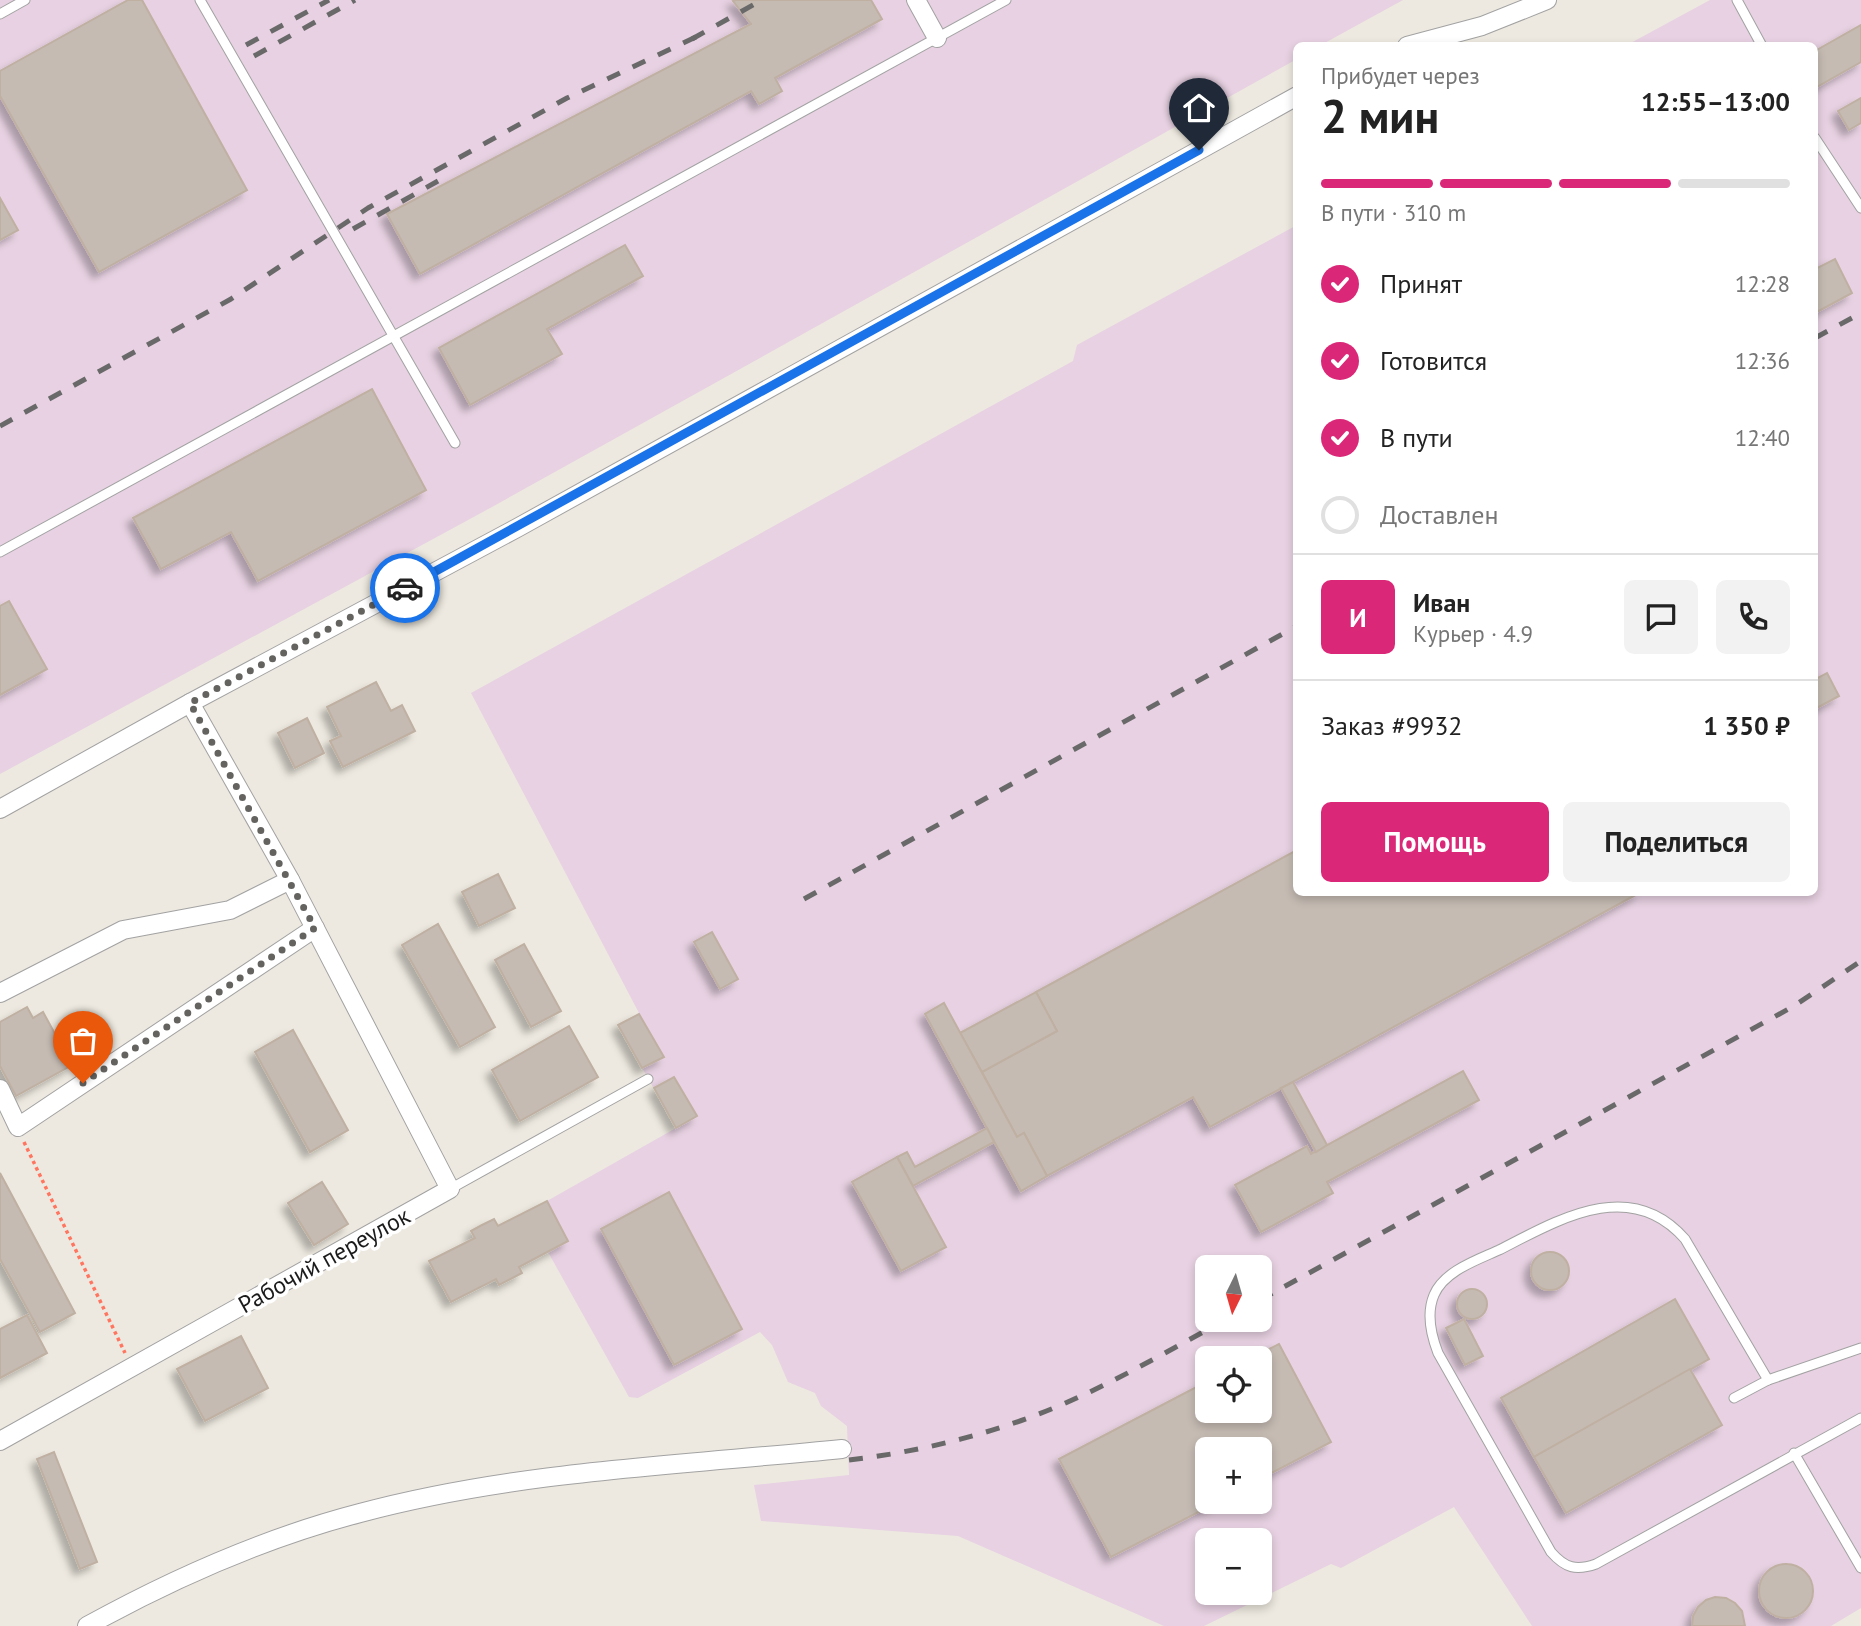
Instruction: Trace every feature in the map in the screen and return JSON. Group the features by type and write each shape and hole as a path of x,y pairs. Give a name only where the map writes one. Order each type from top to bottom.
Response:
{"street":[{"path":"916,0 937,38"},
{"path":"1423,42 1482,26 1547,0"},
{"path":"0,809 190,703 505,534 1293,98"},
{"path":"190,703 290,880 450,1189"},
{"path":"0,993 123,930 230,909 290,880"},
{"path":"0,1089 18,1127 315,928"},
{"name":"Рабочий переулок","path":"0,1441 450,1189"},
{"path":"87,1626 136,1599 223,1558 361,1513 460,1491 553,1478 842,1450"}],"lane":[{"path":"0,14 25,0"},
{"path":"200,0 455,443"},
{"path":"0,552 1006,0"},
{"path":"1737,0 1760,42"},
{"path":"1818,143 1861,208"},
{"name":"Рабочий переулок","path":"450,1189 648,1079"},
{"path":"1768,1380 1685,1239 1672,1224 1659,1216 1626,1207 1586,1210 1567,1216 1466,1266 1442,1283 1434,1294 1430,1309 1432,1338 1438,1353 1551,1552 1570,1568 1582,1569 1596,1564 1861,1418"},
{"path":"1734,1398 1768,1380 1861,1348"},
{"path":"1794,1453 1861,1568"}],"path":[{"path":"18,1127 132,1369"}],"shaded area":[{"path":"0,0 1403,0 1326,42 1293,42 1293,61 492,507 0,774"},
{"path":"1710,0 1861,0 1861,1608 1831,1626 1532,1626 1454,1507 1341,1568 1331,1564 1272,1593 1272,1528 1195,1528 1195,1605 1247,1605 1204,1626 1164,1626 958,1536 761,1521 754,1485 849,1475 847,1426 821,1406 815,1393 788,1382 772,1345 760,1332 638,1398 629,1397 548,1252 568,1241 547,1201 676,1128 618,1025 639,1013 471,693 1073,361 1077,345 1293,227 1293,896 1818,896 1818,42 1633,42"}],"building":[{"path":"128,0 142,0 247,190 99,272 0,96 0,71"},
{"path":"871,0 882,19 775,78 782,91 759,104 751,91 420,274 387,214 751,24 733,1"},
{"path":"1861,25 1861,62 1818,86 1818,49"},
{"path":"1861,98 1861,123 1849,130 1838,111"},
{"path":"0,198 18,230 0,240"},
{"path":"625,245 643,276 547,329 562,354 470,405 439,348"},
{"path":"1835,259 1852,293 1818,311 1818,268"},
{"path":"372,389 426,490 258,581 231,532 161,569 133,518"},
{"path":"9,601 47,669 0,695 0,606"},
{"path":"1827,673 1839,696 1818,707 1818,678"},
{"path":"376,682 391,711 402,705 415,731 343,767 330,741 341,736 327,707"},
{"path":"307,718 324,753 295,768 278,733"},
{"path":"1293,852 1293,896 1634,896 1210,1127 1193,1097 1047,1176 1024,1133 1017,1137 982,1072 1057,1031 1036,992"},
{"path":"498,874 515,908 479,926 462,892"},
{"path":"438,924 495,1027 460,1047 402,945"},
{"path":"712,932 738,979 720,989 694,942"},
{"path":"524,944 561,1011 531,1027 495,960"},
{"path":"1036,992 1057,1031 982,1072 960,1033"},
{"path":"944,1003 1017,1137 1024,1133 1047,1176 1021,1191 925,1014"},
{"path":"27,1007 33,1018 43,1012 72,1065 16,1096 0,1066 0,1022"},
{"path":"639,1014 664,1057 642,1068 618,1025"},
{"path":"569,1026 598,1077 520,1121 492,1070"},
{"path":"293,1030 348,1130 310,1152 255,1052"},
{"path":"1463,1071 1479,1100 1327,1182 1333,1193 1261,1232 1235,1185 1307,1146 1311,1154"},
{"path":"674,1077 697,1116 676,1128 654,1088"},
{"path":"1293,1082 1327,1145 1316,1152 1281,1088"},
{"path":"987,1128 994,1142 913,1186 897,1157 907,1152 915,1167"},
{"path":"897,1157 946,1247 901,1271 852,1182"},
{"path":"0,1173 75,1313 40,1332 0,1259"},
{"path":"322,1182 348,1224 314,1245 288,1203"},
{"path":"669,1192 742,1329 674,1365 601,1229"},
{"path":"547,1201 568,1241 519,1267 522,1273 499,1285 496,1279 451,1302 429,1261 475,1238 471,1231 482,1225 494,1219 498,1226"},
{"path":"1550,1252 1564,1257 1569,1271 1564,1285 1550,1290 1536,1285 1531,1271 1536,1257"},
{"path":"1472,1289 1478,1290 1486,1298 1486,1310 1478,1318 1472,1319 1466,1318 1458,1310 1457,1304 1458,1298 1466,1290"},
{"path":"1675,1299 1709,1359 1534,1457 1501,1398"},
{"path":"27,1315 47,1353 0,1378 0,1329"},
{"path":"1464,1319 1483,1356 1465,1365 1446,1328"},
{"path":"241,1336 268,1388 205,1421 177,1369"},
{"path":"1279,1344 1331,1442 1272,1473 1272,1437 1195,1437 1195,1514 1111,1557 1059,1459 1195,1388 1195,1423 1272,1423 1272,1348"},
{"path":"1690,1369 1722,1425 1566,1513 1534,1457"},
{"path":"54,1452 97,1562 80,1569 37,1459"},
{"path":"1786,1564 1805,1572 1813,1591 1805,1610 1786,1618 1767,1610 1759,1591 1767,1572"},
{"path":"1715,1597 1726,1598 1735,1603 1742,1611 1745,1626 1692,1626 1698,1607"}],"railway":[{"path":"246,45 329,0"},
{"path":"254,56 355,0"},
{"path":"692,39 762,0"},
{"path":"0,426 231,299 368,208 567,98 700,35"},
{"path":"353,229 438,181"},
{"path":"1818,336 1861,313"},
{"path":"804,899 1293,628"},
{"path":"1272,1293 1794,1006 1861,961"},
{"path":"849,1460 937,1445 1024,1420 1098,1388 1203,1332"}],"way so far":[{"path":"83,1083 315,928 190,703 405,588"}],"route":[{"path":"405,588 1199,150"}]}
